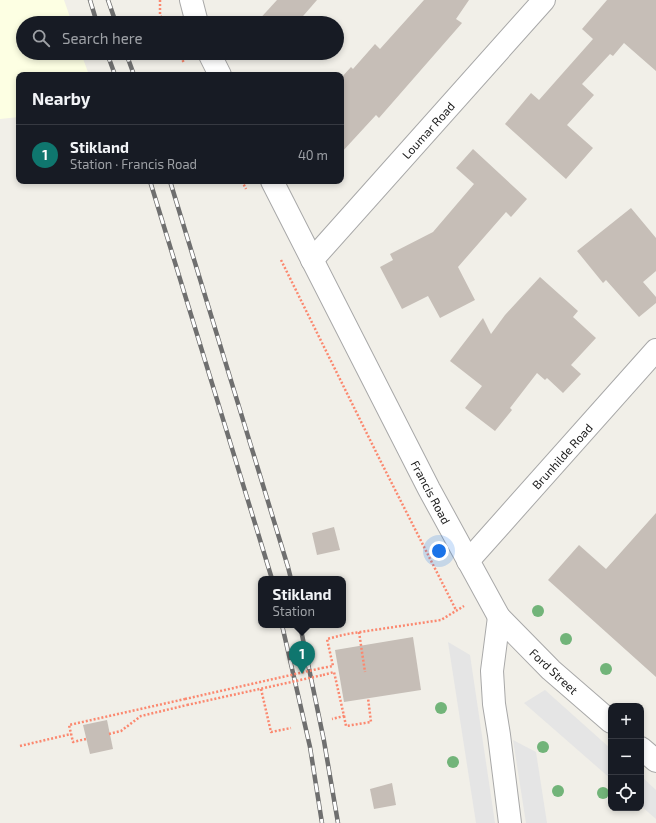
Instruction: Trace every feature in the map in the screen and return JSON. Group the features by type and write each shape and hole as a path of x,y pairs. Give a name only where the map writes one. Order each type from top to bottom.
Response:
{"street":[{"path":"191,0 195,16"},
{"name":"Loumar Road","path":"312,260 544,0"},
{"path":"212,60 218,72"},
{"name":"Francis Road","path":"274,184 429,489 499,617"},
{"name":"Brunhilde Road","path":"468,561 656,350"},
{"path":"499,617 492,672 494,704 510,823"},
{"name":"Ford Street","path":"499,617 551,670 608,719"},
{"path":"644,750 656,760"}],"path":[{"path":"160,0 160,16"},
{"path":"244,184 249,195"},
{"path":"86,739 73,742 69,725 333,666 327,639 359,632 441,620 456,610 281,260"},
{"path":"359,632 365,672"},
{"path":"110,734 121,731 141,716 334,672 346,726 371,722 368,698"},
{"path":"261,689 271,732 291,728"},
{"path":"332,719 344,716"},
{"path":"20,746 71,734"}],"shaded area":[{"path":"0,0 64,0 70,16 16,16 16,60 84,60 88,72 16,72 16,117 0,119"},
{"path":"448,642 470,655 495,823 476,823"},
{"path":"545,690 608,746 608,776 524,703"},
{"path":"513,740 536,752 547,823 526,823"},
{"path":"644,779 656,790 656,819 644,809"}],"building":[{"path":"277,0 317,0 303,16 262,16"},
{"path":"424,0 469,0 456,19 462,23 379,118 376,115 344,150 344,75 351,67 353,69 375,44 380,49"},
{"path":"607,0 656,0 656,71 624,43 613,56 610,54 582,84 594,95 567,125 593,148 566,179 505,124 531,93 539,100 593,39 582,29"},
{"path":"473,149 527,199 511,217 506,212 458,267 475,300 440,318 428,296 402,309 380,267 393,260 390,254 433,232 474,184 456,168"},
{"path":"631,208 656,238 656,271 643,282 656,297 656,303 639,317 606,280 603,283 577,251"},
{"path":"540,277 578,311 573,317 596,338 571,365 581,374 563,393 547,378 545,380 537,373 510,408 512,410 495,431 465,408 482,386 450,361 483,318 491,334 505,315"},
{"path":"656,513 656,677 548,580 579,545 606,569"},
{"path":"334,527 340,550 317,555 312,533"},
{"path":"413,637 421,690 344,702 335,650"},
{"path":"107,720 113,749 90,754 83,725"},
{"path":"392,783 396,805 374,809 370,789"}],"railway":[{"path":"90,0 95,16"},
{"path":"108,0 114,16"},
{"path":"110,60 114,72"},
{"path":"129,60 133,72"},
{"path":"151,184 271,576"},
{"path":"171,184 290,576"},
{"path":"283,628 310,747 322,823"},
{"path":"301,628 324,741 338,823"}],"place":[{"name":"Stikland","path":"302,674"}]}
